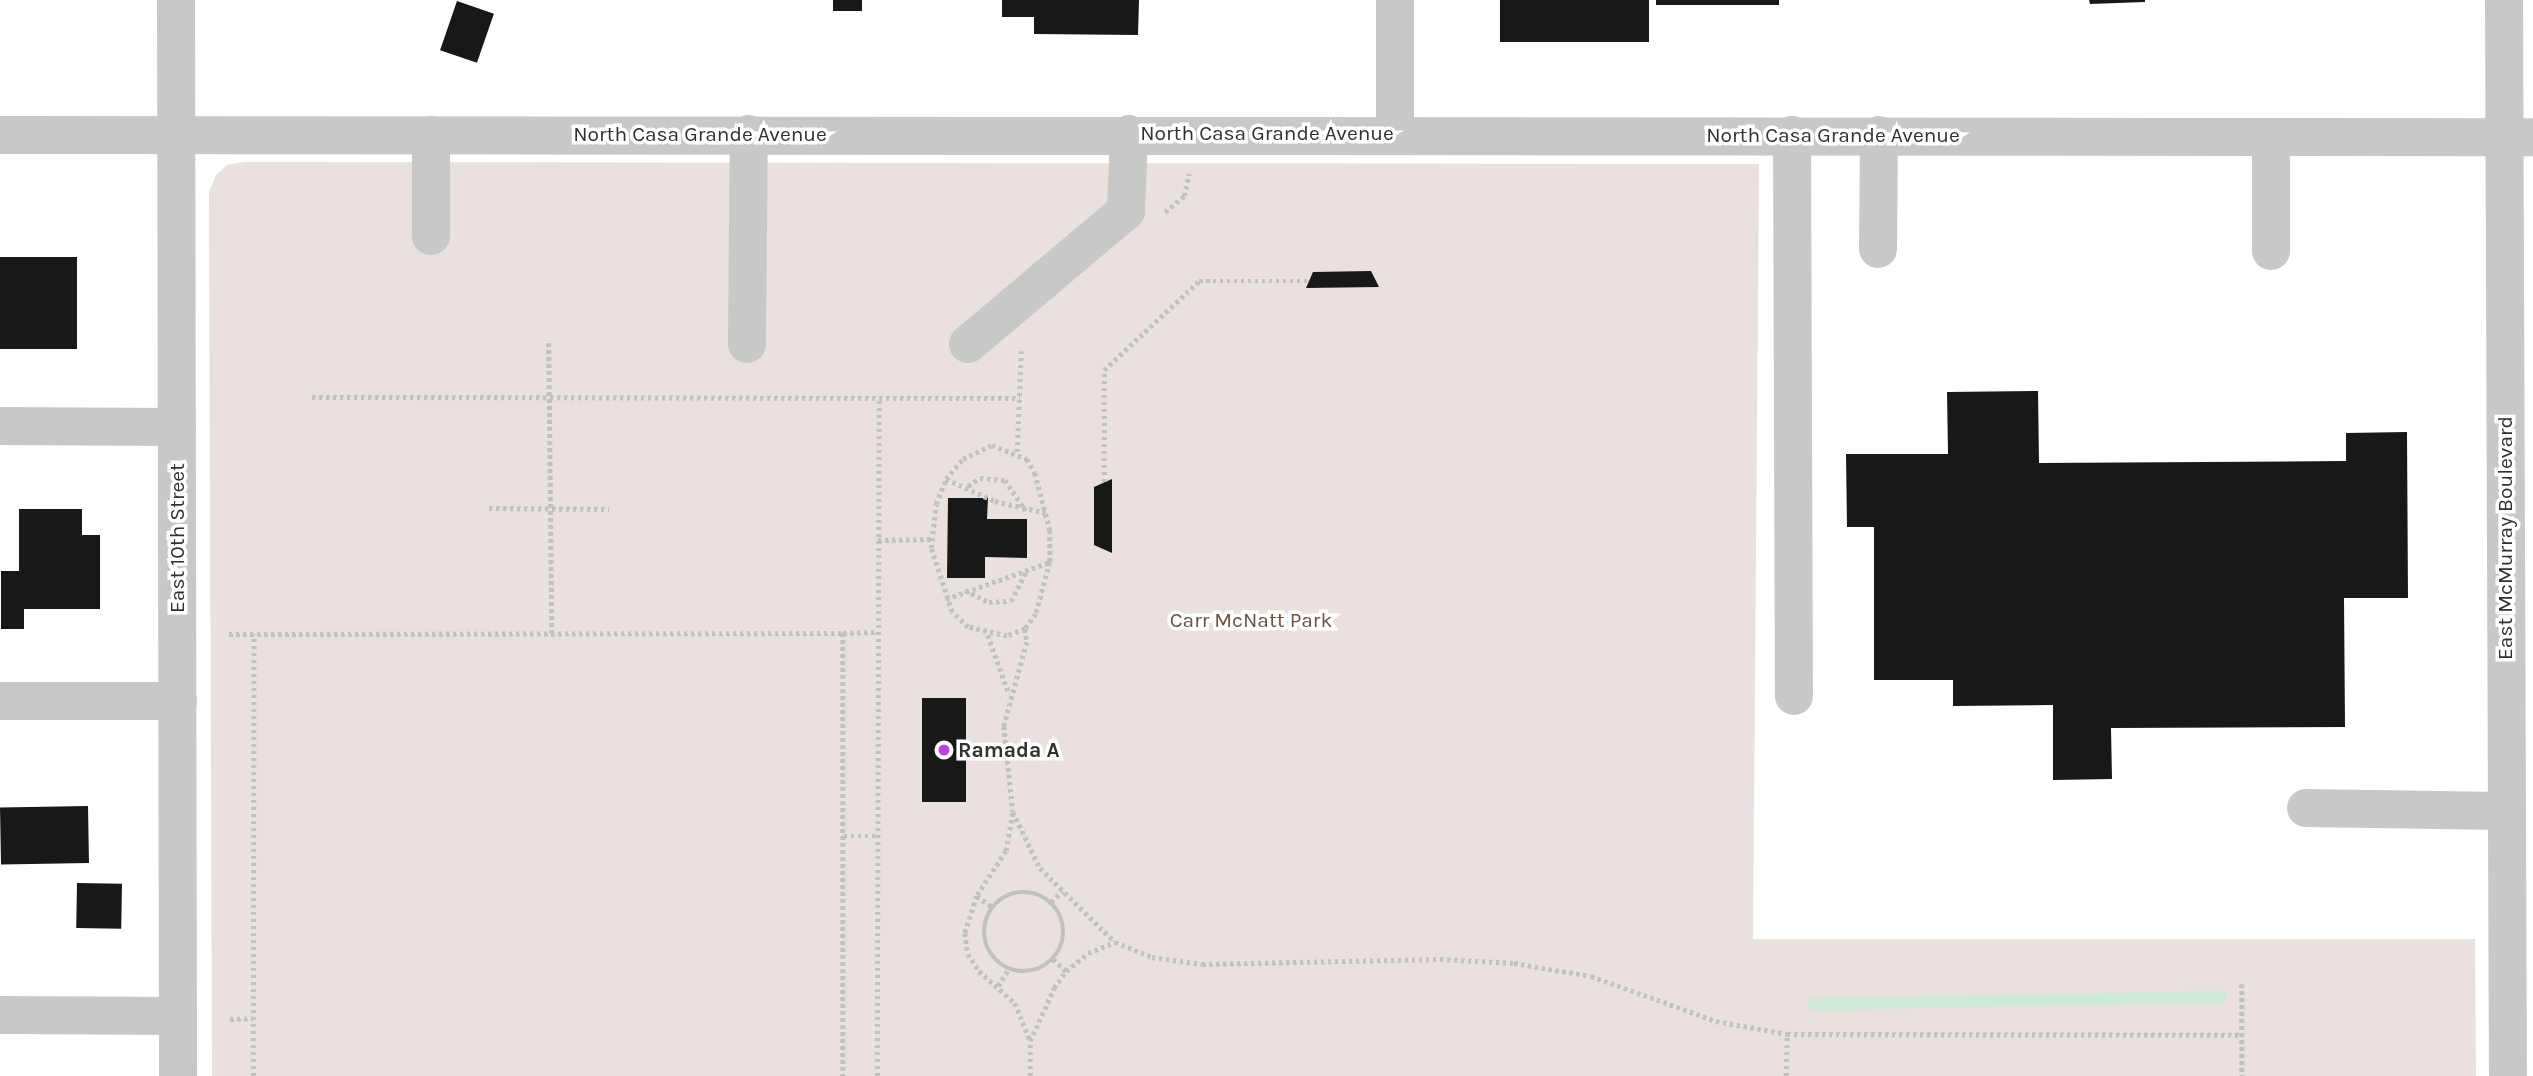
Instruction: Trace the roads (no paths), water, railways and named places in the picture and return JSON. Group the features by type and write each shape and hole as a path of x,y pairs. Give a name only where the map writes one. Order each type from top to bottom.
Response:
{"street":[{"name":"East 10th Street","path":"176,0 178,1076"},
{"path":"1395,0 1395,133"},
{"name":"East McMurray Boulevard","path":"2504,0 2519,137 2519,746 2504,811 2516,1053"},
{"name":"North Casa Grande Avenue","path":"0,135 1395,133 2519,137"},
{"path":"747,344 749,134"},
{"path":"968,344 1126,211 1129,134"},
{"path":"430,135 431,236"},
{"path":"1793,135 1794,696"},
{"path":"1878,249 1879,135"},
{"path":"2271,137 2271,251"},
{"path":"0,426 177,427"},
{"path":"0,701 178,701"},
{"path":"2306,808 2504,811"},
{"path":"0,1014 178,1016"}],"waterway":[{"path":"1814,1004 2221,997"}],"place":[{"name":"Ramada A","path":"944,750"}],"park label":[{"name":"Carr McNatt Park","path":"1251,620"}]}
